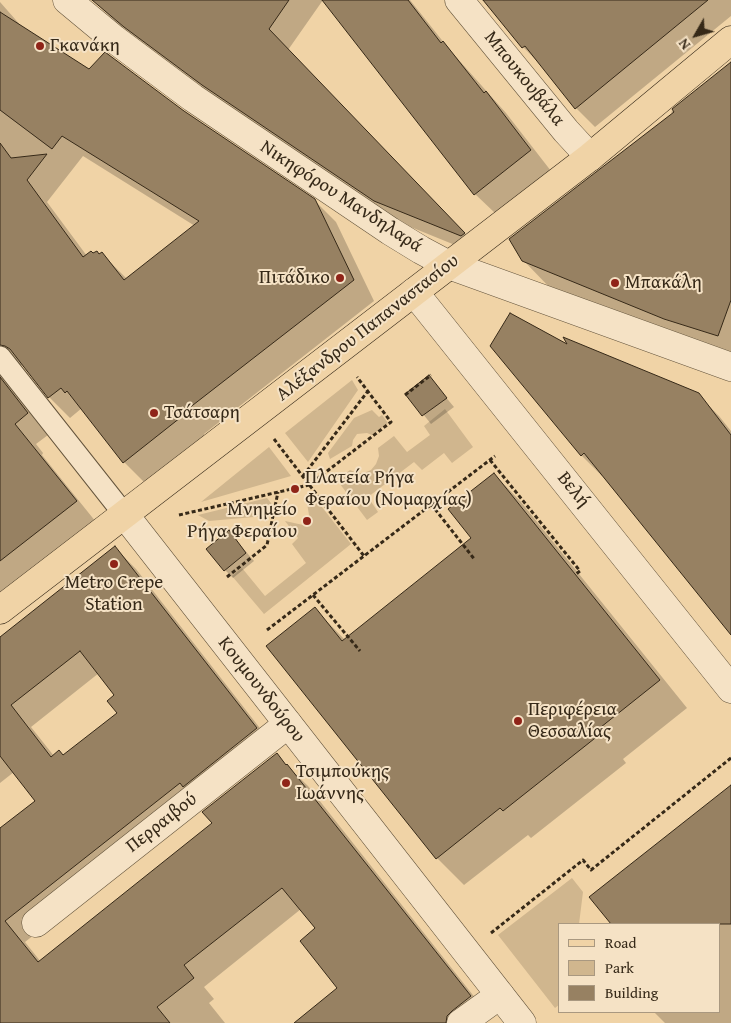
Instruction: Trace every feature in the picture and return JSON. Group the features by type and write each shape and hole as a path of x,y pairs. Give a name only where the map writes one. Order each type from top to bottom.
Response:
{"main road":[{"name":"Αλέξανδρου Παπαναστασίου","path":"0,610 590,158 731,40"}],"street":[{"name":"Νικηφόρου Μανδηλαρά","path":"67,0 114,39 193,98 390,231 449,265 731,367"},
{"name":"Μπουκουβάλα","path":"459,0 590,158"},
{"name":"Βελή","path":"414,292 731,689"},
{"name":"Κουμουνδούρου","path":"0,357 522,1023"},
{"name":"Περραιβού","path":"36,923 288,724"},
{"path":"461,1023 500,995"}],"path":[{"path":"178,515 310,485 391,422 351,370"},
{"path":"405,394 431,375"},
{"path":"302,476 368,391"},
{"path":"270,433 364,556"},
{"path":"267,630 495,456"},
{"path":"490,460 580,571 576,574"},
{"path":"227,577 267,545 278,492"},
{"path":"432,504 475,560"},
{"path":"313,595 360,651"},
{"path":"486,938 583,860 591,870 731,758"}],"green space":[{"path":"352,380 358,390 308,462 285,433"},
{"path":"445,409 473,447 452,463 444,453 422,470 414,462 368,497 378,512 367,520 337,480 350,470 364,473 371,470 379,456 378,448 394,436 407,452 430,435 424,426"},
{"path":"372,410 379,417 382,415 388,423 372,435 367,433 357,434 352,446 330,459 328,453 354,418"},
{"path":"269,447 291,476 201,502"},
{"path":"314,497 351,544 264,614 232,576 242,568 265,596 306,563 292,544 298,538 285,521 303,525 310,521 307,503"},
{"path":"267,498 275,508 265,516 209,521 198,515"},
{"path":"572,878 583,892 579,923 558,923 558,1006 555,1008 498,935"}],"building":[{"path":"92,0 289,0 269,29 465,233 461,236 374,201 202,85 124,27"},
{"path":"322,0 408,0 441,43 443,41 484,93 486,91 531,150 474,195"},
{"path":"483,0 708,0 575,109 525,46 522,48"},
{"path":"0,12 89,69 105,52 184,111 315,199 354,280 184,412 185,414 123,463 67,391 65,393 61,388 48,398 10,349 0,345 0,143 11,158 47,154 27,180 83,257 91,251 93,253 97,251 99,254 102,252 124,280 199,221 62,136 52,149 0,110"},
{"path":"731,62 731,300 718,336 664,319 522,261 509,239 674,112 672,109"},
{"path":"510,313 567,344 563,337 699,393 731,435 731,635 584,453 581,456 490,346"},
{"path":"429,375 447,398 422,416 405,394"},
{"path":"0,377 28,413 15,424 77,501 0,561"},
{"path":"494,473 660,680 596,731 599,735 503,811 500,808 436,859 266,646 315,607 342,641 471,538 448,509"},
{"path":"229,530 246,553 224,571 206,549"},
{"path":"115,546 257,728 183,787 180,783 5,921 38,962 212,823 202,812 277,753 471,996 447,1016 446,1023 294,1023 337,988 300,941 315,928 282,888 184,965 194,978 157,1007 170,1023 0,1023 0,828 35,801 0,756 0,637","holes":["80,651 114,695 107,701 117,713 63,755 59,750 51,757 11,705"]},
{"path":"731,785 731,924 610,923 589,897"}],"place":[{"name":"Γκανάκη","path":"40,46"},
{"name":"Πιτάδικο","path":"340,278"},
{"name":"Μπακάλη","path":"615,283"},
{"name":"Τσάτσαρη","path":"154,413"},
{"name":"Πλατεία Ρήγα Φεραίου (Νομαρχίας)","path":"295,489"},
{"name":"Μνημείο Ρήγα Φεραίου","path":"307,521"},
{"name":"Metro Crepe Station","path":"114,564"},
{"name":"Περιφέρεια Θεσσαλίας","path":"518,721"},
{"name":"Τσιμπούκης Ιωάννης","path":"286,783"}]}
